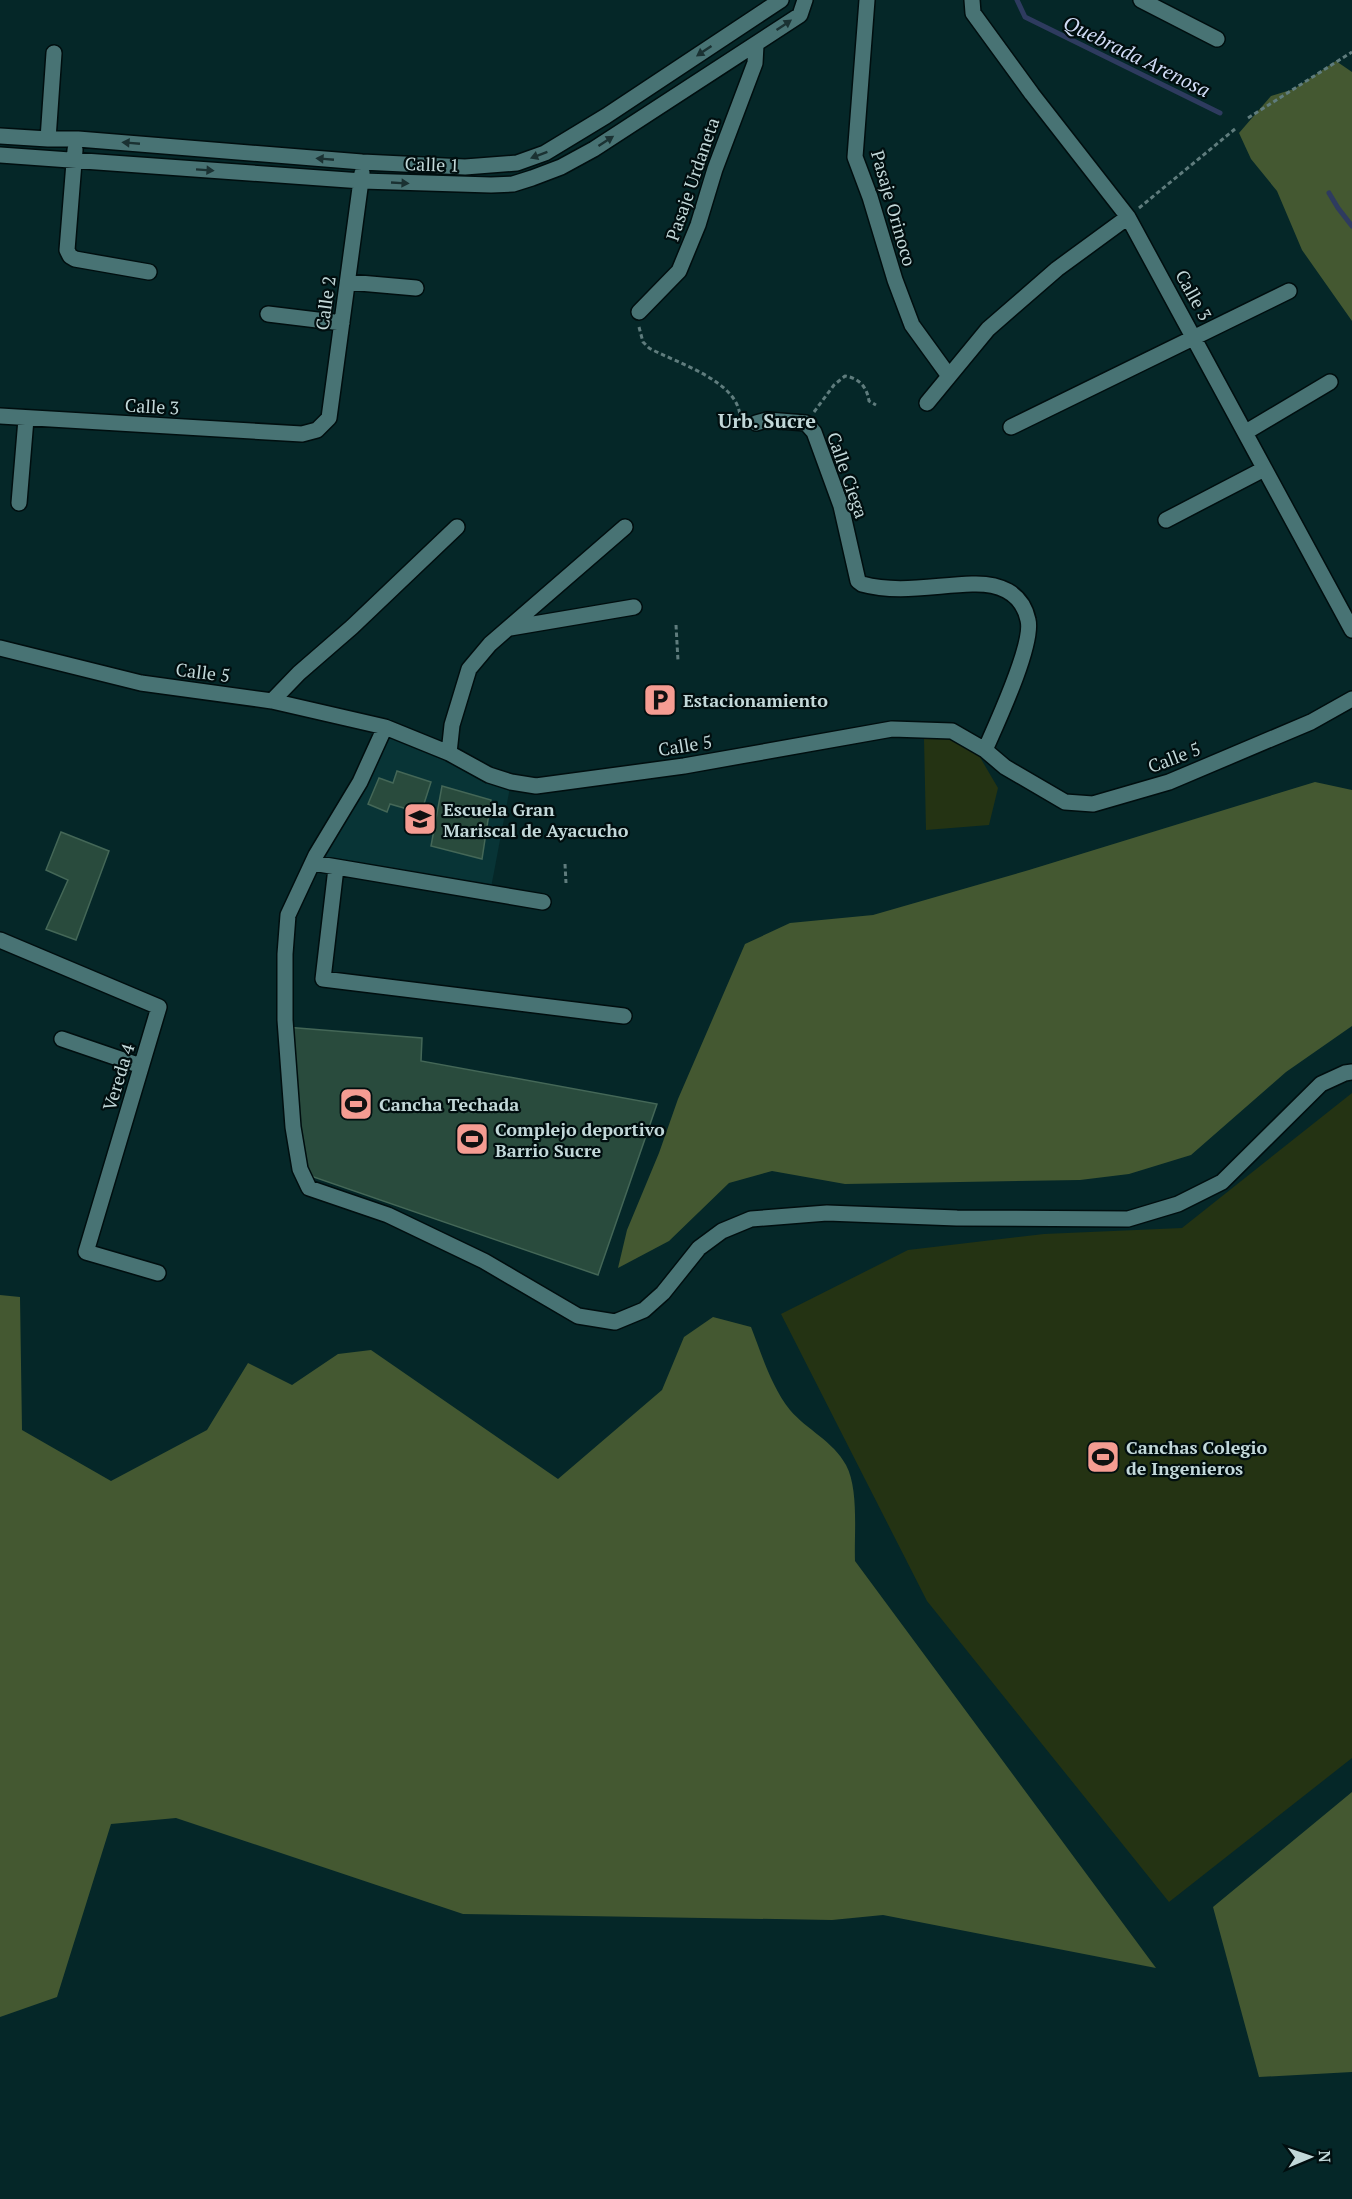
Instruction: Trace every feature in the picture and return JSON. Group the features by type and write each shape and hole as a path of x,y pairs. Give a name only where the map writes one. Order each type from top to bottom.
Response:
{"street":[{"name":"Calle 1","path":"0,136 78,139 362,162 465,167 517,163 545,153 606,116 781,0"},
{"name":"Calle 1","path":"0,155 362,181 513,184 561,167 594,149 800,15 805,0"},
{"name":"Pasaje Orinoco","path":"867,0 855,158 912,325 950,376"},
{"name":"Calle 3","path":"972,0 973,13 1032,94 1128,217 1351,628"},
{"path":"1141,0 1217,39"},
{"name":"Pasaje Urdaneta","path":"639,312 679,272 755,63 756,45"},
{"path":"48,139 54,53"},
{"path":"78,139 73,161 67,250 70,256 75,259 149,272"},
{"name":"Calle 2","path":"302,434 317,430 329,418 362,181 362,162"},
{"path":"927,403 988,329 1057,269 1128,217"},
{"path":"348,282 416,288"},
{"path":"1011,427 1194,335 1289,291"},
{"path":"268,314 342,323"},
{"path":"1246,432 1330,382"},
{"name":"Calle 3","path":"0,416 302,434"},
{"path":"19,503 26,419"},
{"name":"Calle Ciega","path":"756,423 767,420 806,423 814,432 841,506 858,581 867,586 902,589 974,584 1000,586 1019,600 1029,621 1024,654 985,750"},
{"path":"1166,520 1264,469"},
{"path":"272,700 457,527"},
{"path":"449,753 452,725 470,669 490,644 624,527"},
{"path":"510,628 634,607"},
{"name":"Calle 5","path":"0,648 141,683 272,700 386,727 449,753 489,775 511,782 536,786 684,766 892,729 952,731 985,750 1005,767 1065,802 1093,804 1169,782 1311,722 1352,699"},
{"path":"386,727 360,782 313,863 288,915 285,1020 293,1127 300,1169 309,1188 388,1215 463,1250 578,1316 615,1322 644,1310 663,1293 699,1248 722,1231 751,1219 827,1213 957,1218 1128,1219 1178,1204 1222,1182 1321,1084 1352,1072"},
{"path":"313,863 543,902"},
{"path":"336,867 323,979 624,1016"},
{"name":"Vereda 4","path":"0,940 159,1007 86,1252 158,1273"},
{"path":"62,1039 141,1066"}],"path":[{"path":"1248,118 1352,52"},
{"path":"1128,217 1235,129"},
{"path":"639,327 643,342 649,348 705,374 734,397 740,411 739,427"},
{"path":"806,423 834,385 844,376 854,378 861,383 868,392 869,401 876,405"},
{"path":"676,625 678,661"},
{"path":"565,864 566,883"}],"shaded area":[{"name":"Escuela Gran Mariscal de Ayacucho","path":"385,727 511,782 490,893 317,855"}],"green space":[{"path":"1336,61 1352,72 1352,321 1302,250 1277,191 1251,159 1239,133 1271,96 1294,89"},
{"path":"947,737 974,747 998,788 989,825 926,830 924,739"},
{"path":"1315,782 1352,790 1352,1026 1286,1072 1191,1155 1129,1174 1080,1180 845,1184 772,1171 729,1183 669,1241 618,1268 627,1230 659,1153 678,1099 745,944 790,923 873,915 1029,870"},
{"name":"Canchas Colegio de Ingenieros","path":"1352,1093 1352,1758 1169,1902 927,1601 781,1314 908,1250 1044,1234 1182,1228"},
{"path":"0,1295 20,1297 22,1430 111,1481 207,1430 248,1363 292,1385 338,1354 371,1350 558,1479 662,1390 684,1337 713,1317 751,1327 783,1401 797,1417 834,1449 846,1465 853,1486 855,1561 1156,1968 883,1915 832,1920 463,1914 176,1818 111,1824 57,1997 0,2017"},
{"path":"1352,1792 1352,2072 1259,2077 1213,1907"}],"building":[{"path":"397,771 431,782 421,813 390,804 387,812 368,804 379,778 393,783"},
{"path":"442,786 491,800 482,859 431,846"},
{"path":"61,832 109,851 76,940 46,929 68,880 46,870"},
{"name":"Complejo deportivo Barrio Sucre","path":"285,1027 422,1038 421,1061 657,1104 598,1275 302,1173"}],"waterway":[{"name":"Quebrada Arenosa","path":"1017,0 1025,17 1220,113"},
{"name":"Quebrada Arenosa","path":"1329,193 1352,226"}],"place":[{"name":"Estacionamiento","path":"660,700"},
{"name":"Escuela Gran Mariscal de Ayacucho","path":"420,819"},
{"name":"Cancha Techada","path":"356,1104"},
{"name":"Complejo deportivo Barrio Sucre","path":"472,1139"},
{"name":"Canchas Colegio de Ingenieros","path":"1103,1457"}],"district":[{"name":"Urb. Sucre","path":"767,420"}]}
